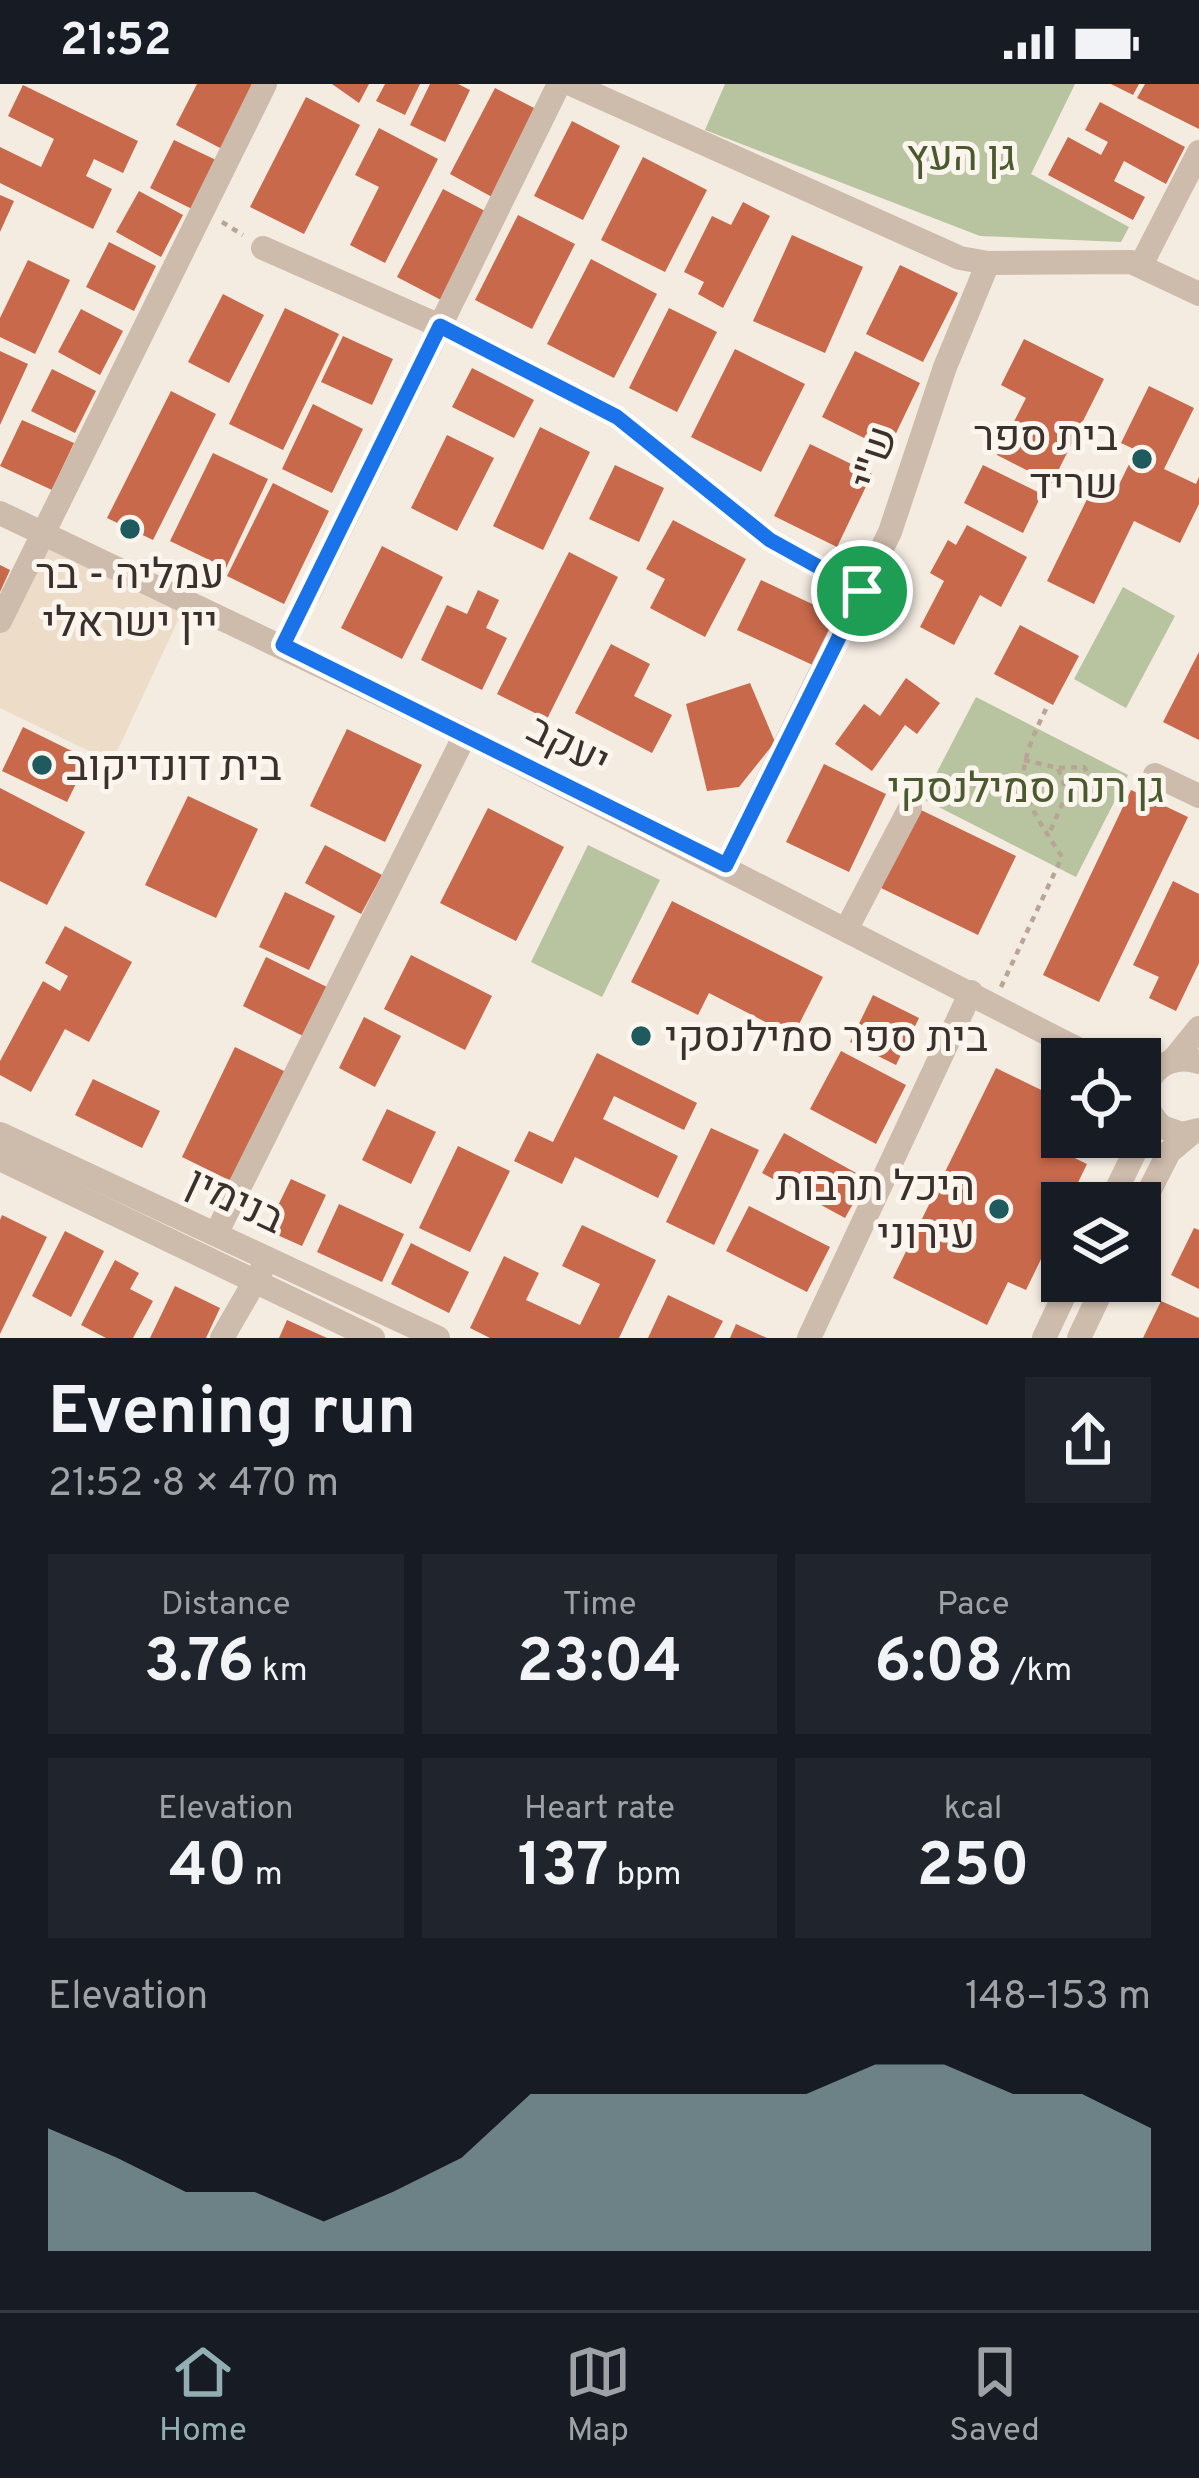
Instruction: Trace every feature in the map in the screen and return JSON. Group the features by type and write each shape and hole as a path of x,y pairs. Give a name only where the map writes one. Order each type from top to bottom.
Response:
{"street":[{"path":"0,621 265,84"},
{"path":"308,595 559,84"},
{"path":"571,84 915,241 988,263 1141,266 1199,294"},
{"path":"1141,266 1199,152"},
{"path":"263,248 440,326 617,417 770,540 862,591"},
{"name":"ש\"י","path":"726,865 890,532 945,367 988,263"},
{"name":"יעקב","path":"0,512 465,735 1058,1038"},
{"path":"174,1245 217,1232 465,735"},
{"path":"1155,775 1199,796"},
{"path":"847,928 910,808"},
{"path":"809,1338 982,997"},
{"path":"1161,1065 1173,1060 1199,1028"},
{"path":"1173,1060 1199,1063"},
{"path":"1161,1125 1196,1131"},
{"path":"1154,1182 1169,1152 1196,1131"},
{"name":"בנימין","path":"0,1134 438,1338"},
{"name":"בנימין","path":"0,1160 374,1338"},
{"path":"222,1338 269,1256"},
{"path":"1044,1338 1061,1302"},
{"path":"1079,1338 1096,1302"}],"path":[{"path":"202,209 263,248"},
{"path":"982,997 1062,856 1022,785 1021,759 1046,709"},
{"path":"1021,759 1058,768 1084,767 1091,779 1067,793 1048,836"},
{"path":"1058,768 1067,793"}],"green space":[{"name":"גן העץ","path":"725,84 1075,84 1031,174 1129,227 1121,242 980,236 705,130"},
{"path":"1123,587 1175,616 1126,708 1074,679"},
{"name":"גן רנה סמילנסקי","path":"976,697 1128,775 1076,877 923,799"},
{"path":"588,845 660,880 602,997 531,962"}],"shaded area":[{"path":"41,533 187,601 112,762 0,708 0,621"}],"building":[{"path":"197,84 257,84 224,150 176,125"},
{"path":"332,84 369,84 359,103"},
{"path":"385,84 420,84 405,115 376,101"},
{"path":"430,84 458,84 470,90 445,142 410,125"},
{"path":"1111,84 1139,84 1133,95"},
{"path":"1145,84 1199,84 1199,129 1137,98"},
{"path":"23,85 138,141 123,173 94,159 86,176 112,189 93,229 0,183 0,147 41,167 54,139 8,116"},
{"path":"495,88 538,110 492,197 450,174"},
{"path":"306,97 360,125 304,234 250,207"},
{"path":"1100,102 1185,147 1166,184 1124,161 1114,181 1145,197 1133,220 1048,175 1068,137 1101,155 1108,142 1085,130"},
{"path":"572,121 620,146 583,220 534,196"},
{"path":"379,128 438,159 385,263 350,245 379,187 355,175"},
{"path":"174,140 216,160 192,209 150,188"},
{"path":"643,157 707,190 665,272 601,240"},
{"path":"443,189 487,212 441,300 397,277"},
{"path":"139,191 183,215 161,257 116,232"},
{"path":"0,195 14,201 0,232"},
{"path":"743,202 770,216 723,308 698,294 704,282 684,272 712,216 731,225"},
{"path":"518,215 575,244 532,329 475,300"},
{"path":"792,235 863,267 825,353 753,321"},
{"path":"109,242 156,266 134,311 86,287"},
{"path":"591,259 657,294 614,378 547,344"},
{"path":"28,260 70,280 35,354 0,337 0,318"},
{"path":"900,265 958,293 923,362 866,334"},
{"path":"223,294 264,315 229,383 188,362"},
{"path":"285,308 339,334 283,450 229,424"},
{"path":"669,308 717,332 677,412 629,388"},
{"path":"81,309 123,331 100,375 58,352"},
{"path":"343,336 393,359 372,405 321,382"},
{"path":"1024,339 1104,379 1052,483 997,455 1026,398 1001,385"},
{"path":"735,349 805,384 761,472 691,437"},
{"path":"0,351 28,364 0,425"},
{"path":"855,351 920,383 888,450 822,417"},
{"path":"472,368 534,400 514,438 452,407"},
{"path":"52,369 96,391 75,433 31,411"},
{"path":"1149,386 1194,408 1164,469 1196,484 1199,477 1199,504 1180,543 1134,521 1094,604 1047,581 1091,491 1111,501 1136,450 1121,443"},
{"path":"171,391 216,414 153,540 107,518"},
{"path":"313,404 363,429 332,493 282,469"},
{"path":"22,420 74,443 52,490 0,466"},
{"path":"540,427 590,452 543,550 493,526"},
{"path":"447,435 494,458 457,531 411,508"},
{"path":"810,444 872,474 837,547 774,516"},
{"path":"213,453 268,479 226,568 170,541"},
{"path":"615,465 664,488 639,542 589,519"},
{"path":"983,465 1042,494 1023,533 964,503"},
{"path":"273,483 329,511 284,604 227,576"},
{"path":"673,520 746,559 705,637 650,608 665,579 646,569"},
{"path":"967,525 1027,557 1001,607 980,595 954,645 920,627 944,581 930,573 948,540 956,545"},
{"path":"382,546 443,577 402,659 341,628"},
{"path":"569,552 618,577 547,719 497,694"},
{"path":"0,565 10,570 0,592"},
{"path":"761,580 840,617 817,667 737,630"},
{"path":"478,590 499,600 486,628 507,638 482,690 421,660 447,605 467,614"},
{"path":"1020,625 1079,656 1053,705 994,674"},
{"path":"611,644 650,664 634,696 672,715 652,753 575,713"},
{"path":"1199,652 1199,740 1163,722"},
{"path":"906,678 940,703 917,734 905,725 872,771 835,744 864,704 880,716"},
{"path":"750,683 775,742 739,787 707,791 686,704"},
{"path":"23,727 88,759 67,802 2,771"},
{"path":"347,729 422,765 385,842 310,806"},
{"path":"824,764 886,794 849,872 786,842"},
{"path":"0,788 85,832 47,905 0,881"},
{"path":"1131,790 1188,817 1099,1002 1043,975"},
{"path":"188,796 258,829 216,918 145,885"},
{"path":"488,808 564,847 516,941 440,903"},
{"path":"919,809 1016,856 978,935 881,888"},
{"path":"325,845 382,875 361,914 305,883"},
{"path":"1173,881 1199,894 1199,963 1176,1011 1149,998 1159,977 1133,965"},
{"path":"285,892 335,916 309,970 259,947"},
{"path":"672,901 823,977 793,1036 709,993 698,1015 631,982"},
{"path":"65,926 132,962 89,1042 65,1029 31,1092 0,1075 0,1061 43,981 60,991 68,976 45,963"},
{"path":"411,955 492,996 465,1050 384,1009"},
{"path":"266,957 331,989 307,1038 243,1006"},
{"path":"873,995 919,1018 896,1065 850,1042"},
{"path":"364,1017 401,1036 375,1087 339,1068"},
{"path":"235,1047 286,1072 233,1182 182,1157"},
{"path":"841,1051 906,1085 876,1144 810,1109"},
{"path":"597,1053 697,1103 684,1130 614,1096 603,1119 678,1156 658,1198 575,1157 562,1184 514,1161 529,1131 553,1142"},
{"path":"996,1068 1041,1090 1041,1158 1075,1158 1087,1164 1078,1182 1041,1182 1041,1259 1026,1290 1008,1282 987,1325 893,1278"},
{"path":"93,1079 160,1111 142,1148 75,1115"},
{"path":"387,1109 436,1132 411,1184 362,1160"},
{"path":"711,1128 759,1150 714,1245 666,1222"},
{"path":"784,1133 867,1179 845,1218 762,1173"},
{"path":"458,1146 510,1171 470,1252 419,1228"},
{"path":"291,1179 326,1195 302,1246 266,1230"},
{"path":"339,1204 404,1234 382,1282 317,1252"},
{"path":"749,1206 830,1247 807,1292 726,1251"},
{"path":"2,1215 47,1237 0,1334 0,1220"},
{"path":"582,1225 656,1260 619,1338 490,1338 470,1328 504,1256 539,1273 526,1300 580,1325 600,1284 562,1266"},
{"path":"1194,1228 1199,1230 1199,1289 1171,1275"},
{"path":"65,1231 104,1251 71,1317 32,1296"},
{"path":"411,1243 469,1272 449,1313 391,1284"},
{"path":"115,1260 139,1273 130,1289 153,1301 133,1338 106,1338 81,1325"},
{"path":"175,1286 220,1308 206,1338 150,1338"},
{"path":"668,1295 723,1321 714,1338 648,1338"},
{"path":"1161,1301 1199,1318 1199,1338 1143,1338"},
{"path":"287,1320 327,1338 279,1338"},
{"path":"736,1324 767,1338 730,1338"}],"place":[{"name":"בית ספר שריד","path":"1142,459"},
{"name":"עמליה - בר יין ישראלי","path":"130,529"},
{"name":"בית דונדיקוב","path":"42,765"},
{"name":"בית ספר סמילנסקי","path":"641,1036"},
{"name":"היכל תרבות עירוני","path":"999,1209"}],"route":[{"path":"440,326 617,417 770,540 862,591 726,865 283,645 440,326"}]}
